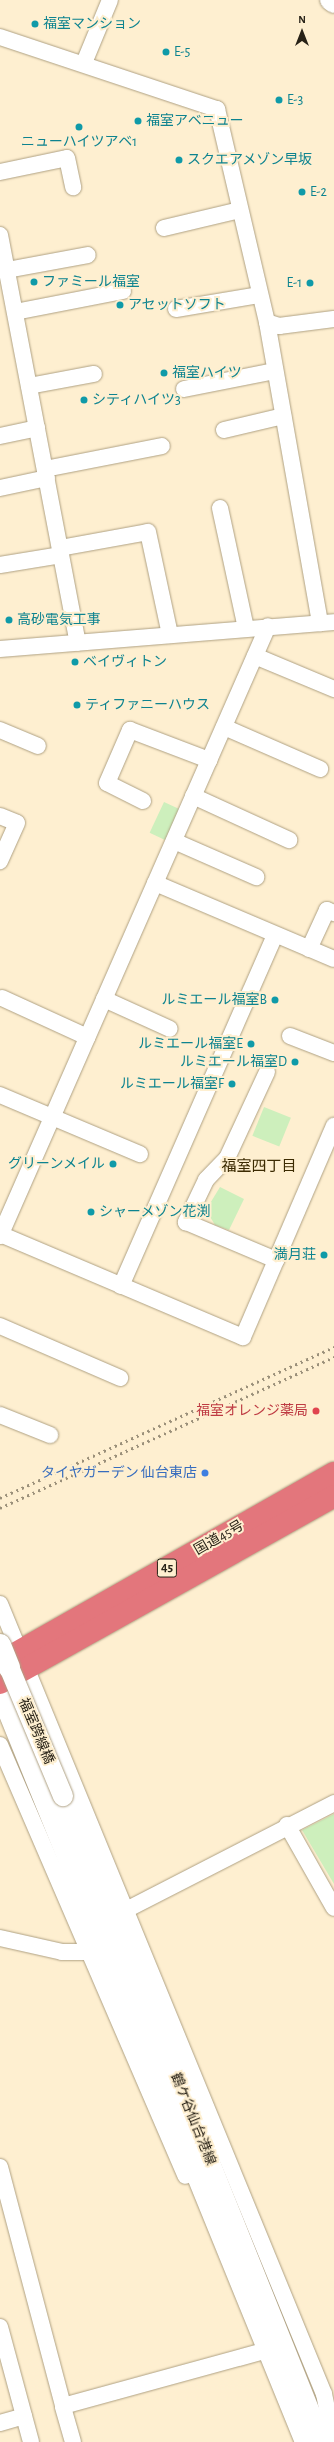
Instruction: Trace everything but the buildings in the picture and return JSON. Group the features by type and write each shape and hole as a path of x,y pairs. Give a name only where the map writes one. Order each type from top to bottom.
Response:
{"highway":[{"name":"国道45号","path":"11,1666 334,1473"},
{"name":"国道45号","path":"11,1666 334,1496"}],"main road":[{"path":"0,1645 11,1666"}],"street":[{"path":"84,63 110,0"},
{"path":"330,0 334,4"},
{"path":"0,37 84,63 217,109 267,322 283,416 327,622 0,649"},
{"path":"0,172 67,158 73,187"},
{"path":"164,228 240,210"},
{"path":"0,234 78,643"},
{"path":"7,270 88,255"},
{"path":"15,312 122,291"},
{"path":"176,309 260,295"},
{"path":"267,322 279,326 334,319"},
{"path":"184,389 275,372"},
{"path":"29,386 94,374"},
{"path":"224,430 283,416"},
{"path":"0,436 37,428"},
{"path":"0,488 46,474 162,446"},
{"path":"220,508 246,628"},
{"path":"0,565 148,532 170,635"},
{"path":"268,626 0,1235 243,1337 334,1126"},
{"path":"255,656 334,690"},
{"path":"224,727 320,769"},
{"path":"0,730 38,746"},
{"path":"143,801 107,783 130,730 209,760"},
{"path":"193,796 289,840"},
{"path":"0,816 17,823 0,861"},
{"path":"174,841 256,877"},
{"path":"155,883 334,960"},
{"path":"309,949 327,910 334,913"},
{"path":"121,1286 275,934"},
{"path":"2,998 87,1037"},
{"path":"104,999 170,1029"},
{"path":"290,1036 334,1053"},
{"path":"267,1072 227,1158 206,1180 186,1222 276,1260"},
{"path":"0,1095 140,1154"},
{"path":"0,1326 120,1378"},
{"path":"0,1414 50,1434"},
{"path":"0,1604 11,1666 126,1910 324,2394 334,2442"},
{"name":"福室跨線橋","path":"11,1666 54,1799"},
{"name":"福室跨線橋","path":"0,1692 54,1799"},
{"path":"0,1745 88,1952 227,2268 256,2319"},
{"name":"鶴ケ谷仙台港線","path":"54,1799 305,2442"},
{"name":"鶴ケ谷仙台港線","path":"54,1799 322,2442"},
{"path":"126,1910 334,1803"},
{"path":"287,1826 334,1908"},
{"path":"0,1938 62,1952 88,1952"},
{"path":"0,2167 73,2442"},
{"path":"0,2327 31,2442"},
{"path":"63,2406 268,2350"},
{"path":"0,2423 24,2416"}],"green space":[{"path":"164,802 183,811 169,842 150,833"},
{"path":"264,1107 291,1118 279,1147 252,1136"},
{"path":"220,1187 244,1199 229,1230 215,1225 206,1210"},
{"path":"334,1814 334,1884 302,1830"}],"railway":[{"path":"0,1498 334,1347"},
{"path":"0,1508 334,1357"}],"place":[{"name":"福室マンション","path":"35,24"},
{"name":"E-5","path":"166,52"},
{"name":"E-3","path":"279,100"},
{"name":"福室アベニュー","path":"138,121"},
{"name":"ニューハイツアベ1","path":"79,127"},
{"name":"スクエアメゾン早坂","path":"179,160"},
{"name":"E-2","path":"302,192"},
{"name":"ファミール福室","path":"34,282"},
{"name":"E-1","path":"310,283"},
{"name":"アセットソフト","path":"120,305"},
{"name":"福室ハイツ","path":"164,373"},
{"name":"シティハイツ3","path":"84,400"},
{"name":"高砂電気工事","path":"9,620"},
{"name":"ベイヴィトン","path":"75,662"},
{"name":"ティファニーハウス","path":"77,705"},
{"name":"ルミエール福室B","path":"275,1000"},
{"name":"ルミエール福室E","path":"251,1044"},
{"name":"ルミエール福室D","path":"295,1062"},
{"name":"ルミエール福室F","path":"232,1084"},
{"name":"グリーンメイル","path":"113,1164"},
{"name":"シャーメゾン花渕","path":"91,1212"},
{"name":"満月荘","path":"324,1255"},
{"name":"福室オレンジ薬局","path":"316,1411"},
{"name":"タイヤガーデン 仙台東店","path":"205,1473"}],"district":[{"name":"福室四丁目","path":"259,1167"}]}
